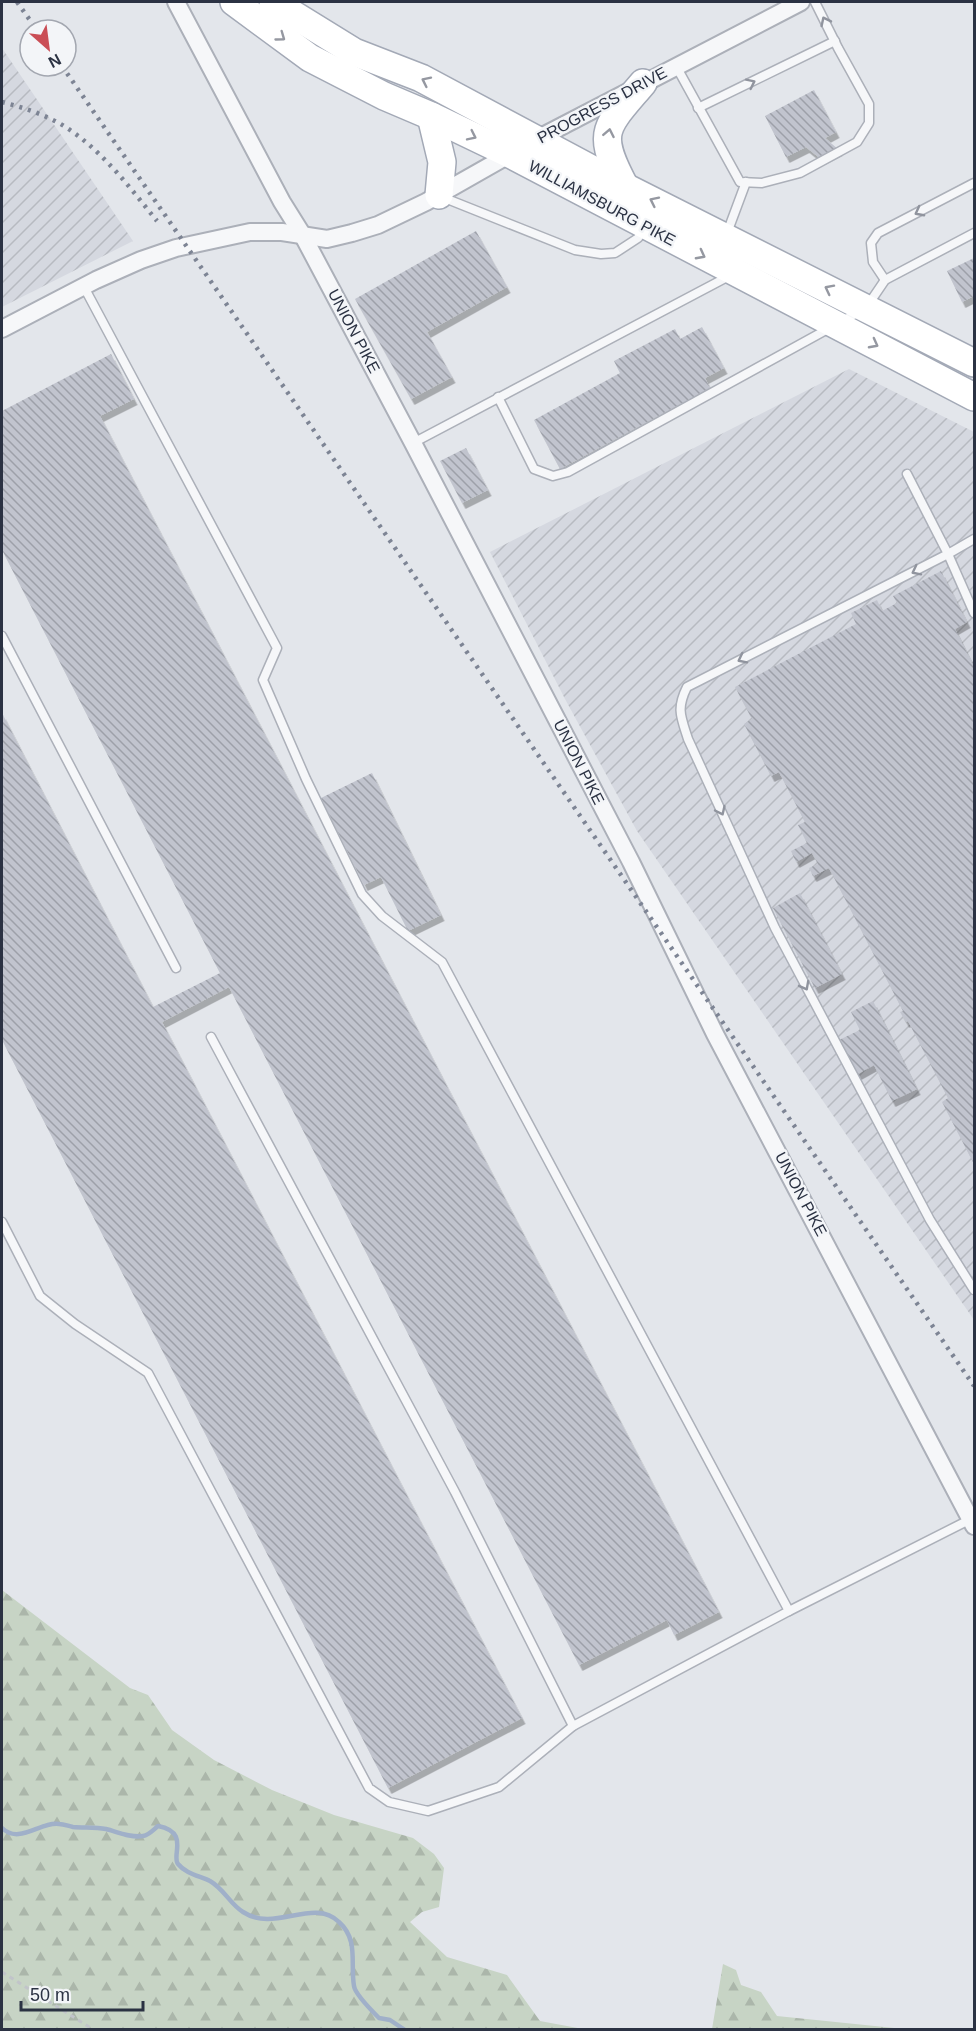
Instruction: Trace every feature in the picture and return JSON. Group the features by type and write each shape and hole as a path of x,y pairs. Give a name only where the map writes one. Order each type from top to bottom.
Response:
{"main road":[{"name":"WILLIAMSBURG PIKE","path":"234,2 310,58 384,96 510,154 975,397"},
{"name":"WILLIAMSBURG PIKE","path":"273,2 354,52 421,78 625,187 975,363"},
{"path":"625,187 611,162 606,137 612,119 643,83"},
{"path":"431,116 442,162 439,195"}],"street":[{"name":"UNION PIKE","path":"176,2 413,443 631,862 715,1034 973,1522"},
{"name":"PROGRESS DRIVE","path":"2,329 141,260 186,245 250,232 302,234 327,239 378,225 439,195 537,139 643,83 801,2"}],"lane":[{"path":"676,66 740,182 762,183 800,172 857,142 869,123 869,104 816,2"},
{"path":"698,108 835,41"},
{"path":"725,237 746,182"},
{"path":"885,280 873,262 871,243 878,234 973,186"},
{"path":"439,195 575,250 601,254 615,253 638,238 646,226"},
{"path":"498,397 534,469 553,476 568,472 866,308 885,280 975,233"},
{"path":"413,443 735,273"},
{"path":"84,287 276,648 262,680 306,780 362,894 382,916 442,962 789,1611"},
{"path":"907,474 975,613"},
{"path":"975,539 687,687 681,699 679,712 688,739 775,928 930,1220 975,1290"},
{"path":"2,636 176,968"},
{"path":"211,1037 455,1492 573,1726"},
{"path":"2,1222 40,1296 75,1324 148,1373 369,1788 388,1802 428,1811 499,1787 573,1726 789,1611 973,1522"}],"path":[{"path":"2,1972 94,2030"}],"shaded area":[{"path":"2,48 18,72 18,78 22,78 133,241 2,307"},
{"path":"849,369 974,432 974,1320 637,831 565,699 490,552"}],"green space":[{"path":"2,1590 130,1688 148,1695 172,1730 214,1760 272,1790 334,1815 413,1838 434,1854 444,1868 439,1907 422,1912 410,1922 447,1957 507,1975 540,2021 583,2029 2,2029"},
{"path":"723,1964 736,1970 741,1985 761,1992 777,2016 904,2029 712,2029"}],"building":[{"path":"814,90 836,132 825,138 839,150 821,159 806,147 786,157 765,116"},
{"path":"476,231 507,287 427,332 452,377 411,399 355,299"},
{"path":"974,258 974,296 962,302 947,271"},
{"path":"702,327 724,368 705,378 710,388 560,469 534,420 620,373 614,361 675,329 680,339"},
{"path":"111,354 134,399 100,416 719,1612 674,1635 667,1620 579,1665 229,987 162,1022 522,1718 388,1788 2,1040 2,713 153,1007 220,973 2,550 2,411"},
{"path":"466,448 488,490 462,503 440,461"},
{"path":"941,571 967,622 955,629 974,667 974,1164 942,1102 948,1098 908,1021 906,1022 900,1012 903,1011 829,868 813,876 809,868 818,864 812,853 796,862 791,851 807,843 798,825 805,822 779,772 771,776 744,724 752,719 735,687 856,624 851,613 877,600 882,611 897,603 893,596"},
{"path":"372,773 441,915 408,931 381,877 364,885 321,798"},
{"path":"800,893 842,974 815,988 773,908"},
{"path":"873,1001 917,1089 892,1101 874,1065 856,1075 839,1040 860,1030 851,1012"}],"waterway":[{"path":"2,1828 9,1833 16,1834 52,1824 61,1824 106,1829 138,1836 147,1835 158,1826 168,1829 177,1839 176,1860 178,1864 189,1872 215,1884 243,1912 268,1919 318,1913 329,1915 339,1922 349,1936 354,1986 357,1994 379,2018 390,2020 405,2030"}],"railway":[{"path":"17,2 28,18"},
{"path":"70,78 974,1386"},
{"path":"2,102 46,117 83,139 117,173 157,221"}]}
